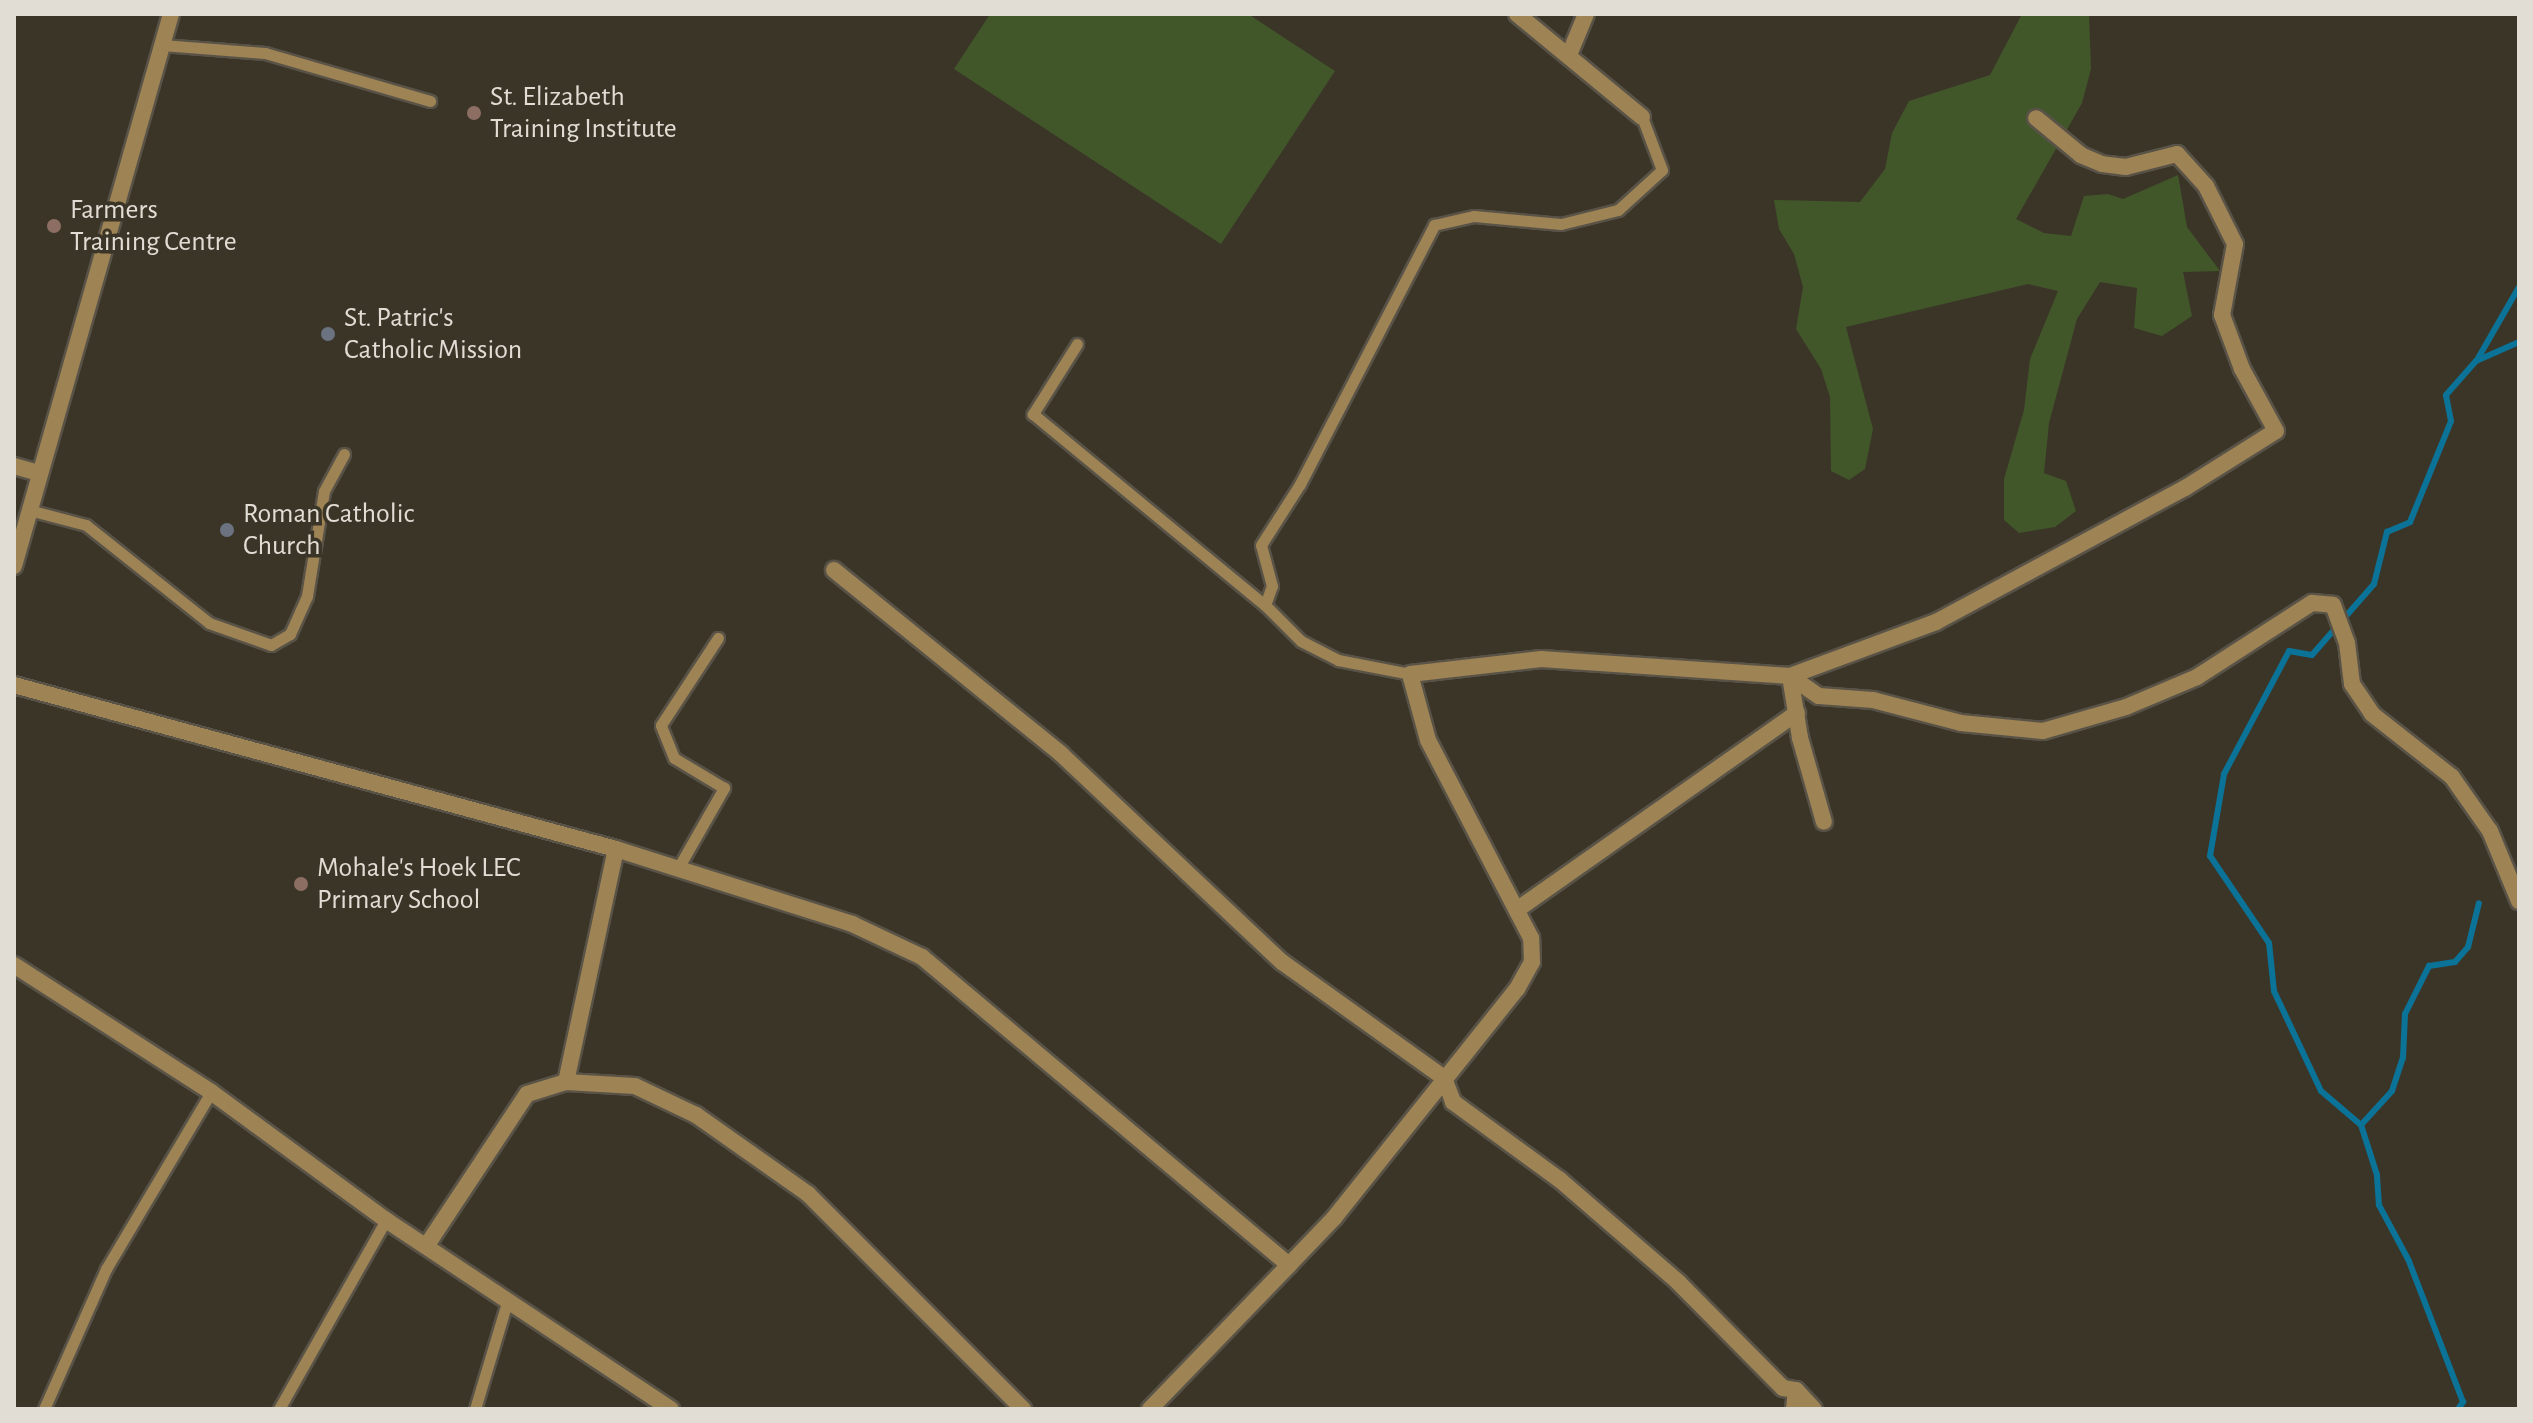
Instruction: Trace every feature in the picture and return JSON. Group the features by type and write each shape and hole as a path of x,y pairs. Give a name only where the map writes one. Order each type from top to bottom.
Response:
{"street":[{"path":"14,566 171,14"},
{"path":"1517,14 1642,117"},
{"path":"1569,55 1586,14"},
{"path":"1150,1409 1334,1218 1517,989 1532,962 1531,938 1518,909 1428,740 1410,674 1541,659 1790,676 1936,622 2185,488 2276,431 2242,369 2222,315 2235,244 2206,186 2177,154 2126,167 2102,164 2081,155 2036,118"},
{"path":"14,466 39,473"},
{"path":"834,570 1061,754 1282,962 1444,1078 1453,1102 1560,1180 1678,1282 1783,1388 1796,1390 1814,1409"},
{"path":"1790,676 1819,696 1873,700 1961,723 2043,731 2168,689 2312,603 2333,605 2347,643 2352,684 2372,714 2452,777 2490,831 2519,901"},
{"path":"1790,676 1824,822"},
{"path":"14,685 616,849 852,924 922,957 1289,1265"},
{"path":"1518,909 1797,713"},
{"path":"566,1082 616,849"},
{"path":"14,965 211,1092 386,1220 671,1409"},
{"path":"427,1245 527,1094 566,1082 635,1086 696,1115 808,1194 1023,1409"},
{"path":"1794,1409 1796,1390"}],"lane":[{"path":"162,45 265,53 430,101"},
{"path":"1265,605 1272,586 1261,545 1300,484 1434,225 1474,216 1561,224 1618,210 1662,170 1642,117"},
{"path":"1077,344 1033,414 1265,605 1301,641 1338,660 1410,674"},
{"path":"29,510 86,525 209,623 271,645 290,634 307,596 324,491 344,454"},
{"path":"677,870 724,788 674,758 661,725 718,638"},
{"path":"44,1409 106,1269 211,1092"},
{"path":"279,1409 386,1220"},
{"path":"475,1409 507,1302"}],"green space":[{"path":"990,14 1248,14 1335,71 1221,244 954,69"},
{"path":"2022,14 2089,14 2091,69 2082,103 2016,219 2044,233 2071,236 2084,196 2108,194 2123,199 2178,175 2187,227 2220,271 2183,272 2192,316 2162,336 2134,328 2137,288 2100,282 2077,319 2049,423 2044,473 2066,481 2076,511 2055,527 2019,533 2004,520 2004,479 2024,410 2030,359 2058,291 2028,284 1846,327 1873,429 1865,469 1849,480 1831,471 1830,397 1821,369 1796,329 1803,287 1794,254 1779,229 1774,200 1860,202 1885,169 1892,133 1909,101 1990,75"}],"waterway":[{"path":"2477,360 2519,287"},
{"path":"2458,1409 2463,1402 2409,1261 2379,1205 2377,1175 2361,1125 2321,1091 2274,991 2269,943 2210,856 2224,774 2289,651 2312,655 2374,584 2387,532 2410,522 2451,421 2446,395 2476,361 2519,342"},
{"path":"2361,1125 2392,1091 2403,1058 2405,1014 2429,966 2455,962 2468,947 2479,903"}],"place":[{"name":"St. Elizabeth Training Institute","path":"474,113"},
{"name":"Farmers Training Centre","path":"54,226"},
{"name":"St. Patric's Catholic Mission","path":"328,334"},
{"name":"Roman Catholic Church","path":"227,530"},
{"name":"Mohale's Hoek LEC Primary School","path":"301,884"}]}
